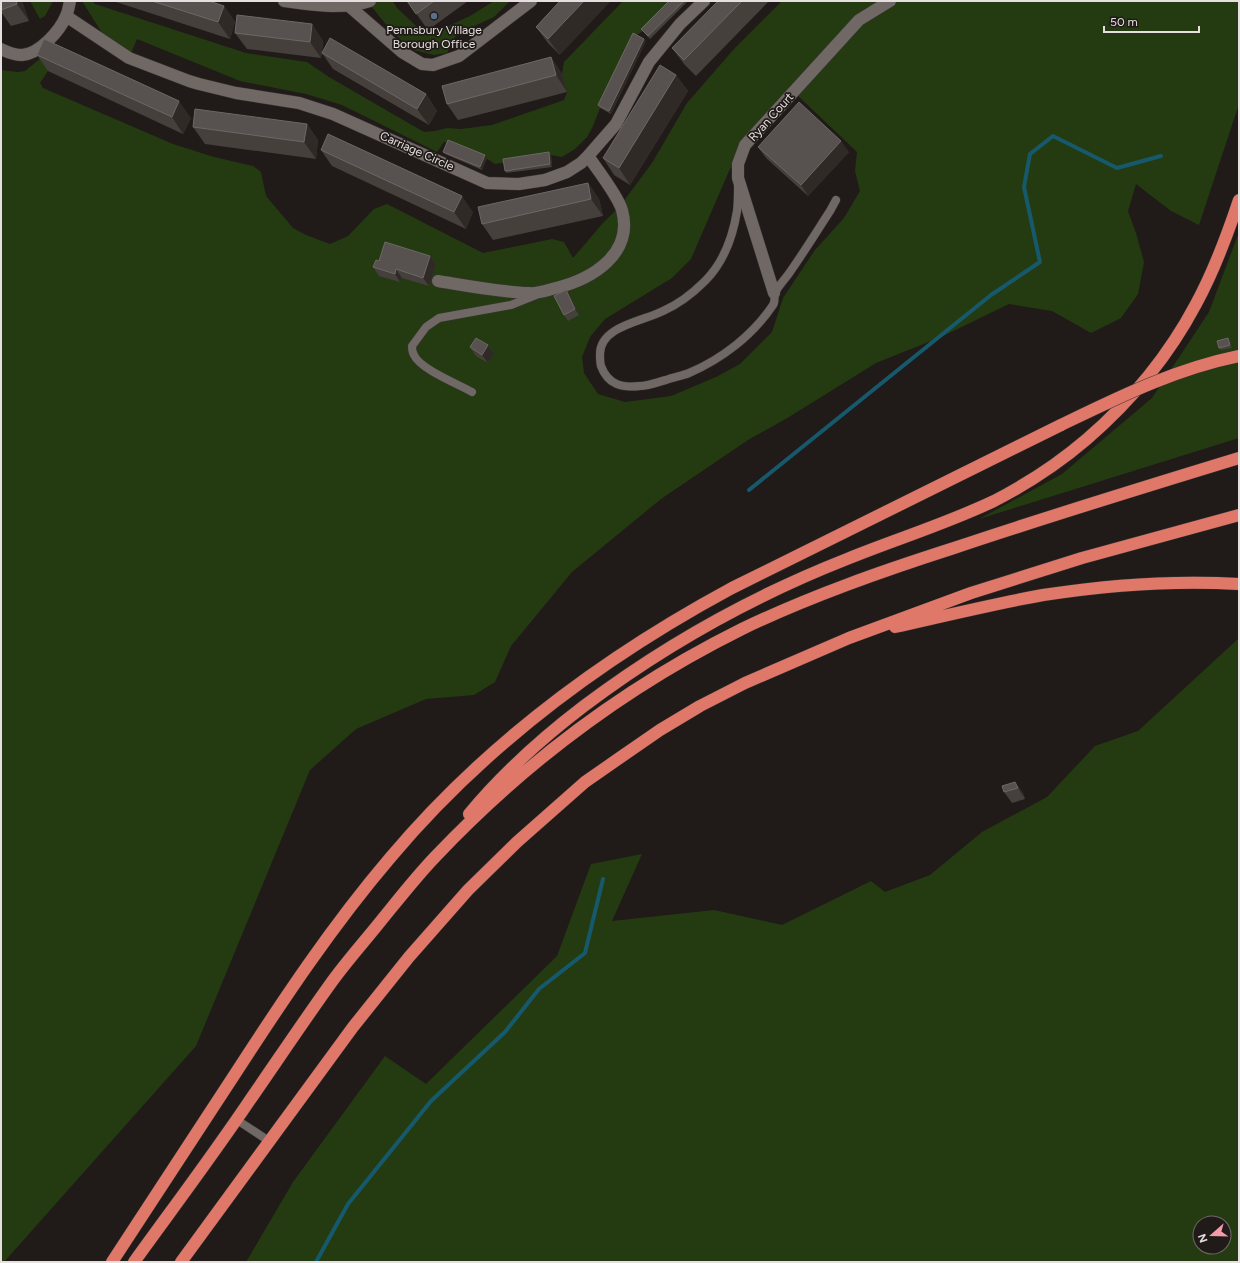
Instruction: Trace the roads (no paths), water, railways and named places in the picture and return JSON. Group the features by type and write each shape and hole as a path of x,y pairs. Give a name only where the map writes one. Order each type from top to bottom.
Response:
{"highway":[{"path":"134,1262 237,1120 332,981 403,893 497,782 535,746 598,696 661,653 700,629 778,589 846,559 961,515 995,500 1032,480 1087,439 1144,381 1163,357 1179,332 1196,305 1209,278 1222,249 1239,200"},
{"path":"112,1262 269,1022 328,935 391,857 452,792 485,761 552,704 649,635 690,611 740,585 1116,398 1169,376 1196,367 1239,356"},
{"path":"434,858 511,783 546,754 594,718 666,670 742,629 812,598 901,565 1039,519 1238,458"},
{"path":"181,1262 353,1027 409,957 468,890 517,842 579,787 660,730 700,706 744,683 849,638 971,593 1082,558 1239,515"},
{"path":"849,638 998,604 1083,589 1163,583 1239,584"}],"street":[{"path":"1,49 22,55 30,53 43,46 57,31 66,16 70,1"},
{"path":"284,1 335,6 349,6 370,1"},
{"path":"349,6 402,52 422,64 433,65 459,56 531,1"},
{"name":"Carriage Circle","path":"66,16 129,58 199,84 236,93 298,103 333,114 487,183 519,184 546,180 567,172 588,156 616,124 649,62 680,24 704,1"},
{"name":"Ryan Court","path":"774,292 738,178 738,164 745,145 859,20 890,1"},
{"path":"438,281 530,294 575,282 592,274 604,266 614,253 624,233 624,223 621,208 588,156"}],"lane":[{"path":"738,178 737,210 728,243 716,266 706,280 688,296 664,311 616,330 606,338 600,350 600,365 606,376 617,385 629,387 646,386 689,373 721,356 738,343 760,322 774,303 774,292 793,267 836,200"},
{"path":"472,392 426,368 416,359 413,354 412,346 416,339 426,327 439,318 511,305 551,289"},
{"path":"237,1120 269,1141"}],"waterway":[{"path":"749,490 991,295 1040,262 1024,187 1030,154 1053,136 1117,168 1161,156"},
{"path":"316,1262 348,1204 431,1101 505,1032 539,989 585,953 603,879"}],"place":[{"name":"Pennsbury Village Borough Office","path":"434,16"}]}
